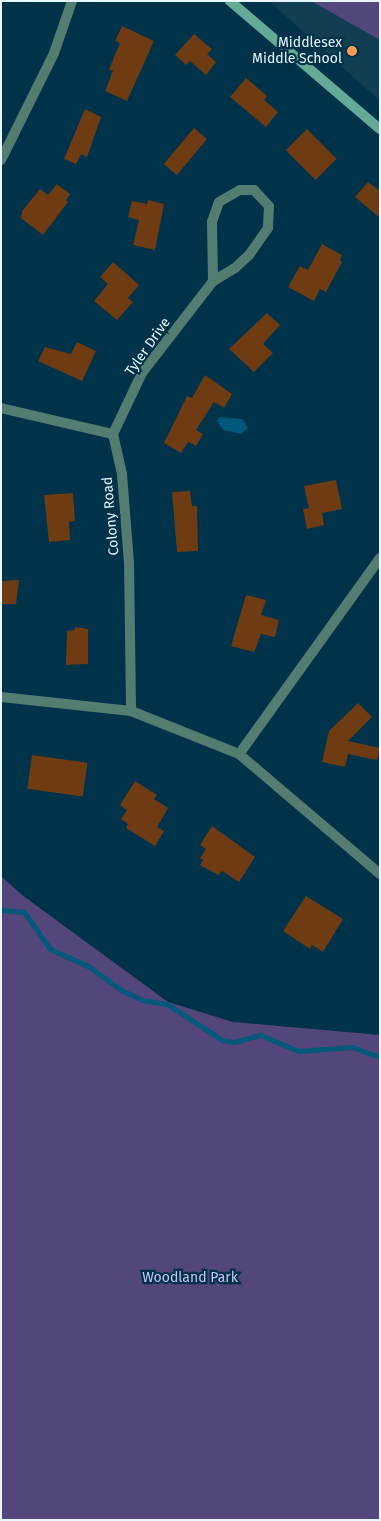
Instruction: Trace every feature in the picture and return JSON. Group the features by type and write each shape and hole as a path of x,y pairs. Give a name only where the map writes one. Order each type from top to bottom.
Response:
{"main road":[{"path":"230,1 380,129"}],"street":[{"path":"1,160 54,53 72,1"},
{"name":"Tyler Drive","path":"113,434 142,373 213,281 250,255 268,228 269,206 254,190 228,195 214,212 213,281"},
{"path":"1,408 113,434"},
{"name":"Colony Road","path":"113,434 122,474 129,563 131,711"},
{"path":"239,754 380,558"},
{"path":"1,697 131,711 239,754 380,874"}],"shaded area":[{"name":"Middlesex Middle School","path":"269,1 380,1 380,101"},
{"path":"219,417 242,419 248,428 241,434 223,430 217,421"}],"green space":[{"path":"311,1 380,1 380,40"},
{"name":"Woodland Park","path":"1,876 22,895 168,1002 233,1022 380,1035 380,1520 1,1520"}],"building":[{"path":"122,26 154,41 127,101 105,91 113,71 109,69 120,43 115,41"},
{"path":"194,34 212,49 207,54 216,62 206,75 190,61 186,65 175,55"},
{"path":"246,78 267,96 264,100 278,112 266,127 230,97"},
{"path":"85,109 101,117 87,157 81,154 76,164 64,159"},
{"path":"194,128 207,139 177,175 164,164"},
{"path":"307,129 337,159 315,180 286,150"},
{"path":"368,182 380,191 380,218 355,197"},
{"path":"57,184 70,194 66,200 68,202 43,235 21,218 22,211 40,189 48,195"},
{"path":"148,200 164,204 155,250 133,245 139,220 128,217 132,201 147,204"},
{"path":"322,244 342,255 340,260 342,262 326,292 320,289 314,301 288,287 300,266 308,270"},
{"path":"113,262 139,285 128,298 133,302 117,320 94,301 108,284 100,277"},
{"path":"267,313 280,325 263,344 273,353 254,372 229,349"},
{"path":"77,342 96,351 82,381 38,361 45,347 71,354"},
{"path":"205,375 232,394 224,408 214,402 196,430 203,434 196,446 188,442 181,453 164,443 187,396 192,398"},
{"path":"336,480 342,509 322,513 324,525 307,529 303,509 309,508 304,486"},
{"path":"190,491 192,506 197,506 198,551 177,552 172,492"},
{"path":"73,493 75,521 69,522 70,540 49,542 44,495"},
{"path":"19,580 16,604 1,604 1,581"},
{"path":"246,595 266,600 261,615 279,620 275,637 261,634 254,652 231,646"},
{"path":"75,627 88,629 88,664 66,665 67,631 75,630"},
{"path":"358,703 372,717 348,741 380,748 377,760 348,754 345,767 322,762 329,731"},
{"path":"32,755 87,763 83,796 27,789"},
{"path":"135,781 157,795 154,799 168,808 157,827 164,831 155,846 126,828 128,824 121,819 127,810 120,805"},
{"path":"212,826 255,857 239,882 222,871 218,875 200,865 203,860 200,858 206,849 200,845"},
{"path":"306,896 343,919 323,952 312,945 310,949 283,931"}],"waterway":[{"path":"1,910 24,912 50,949 88,966 121,990 142,1000 167,1004 222,1040 234,1042 261,1035 298,1051 352,1047 380,1057"}],"place":[{"name":"Middlesex Middle School","path":"352,51"}]}
